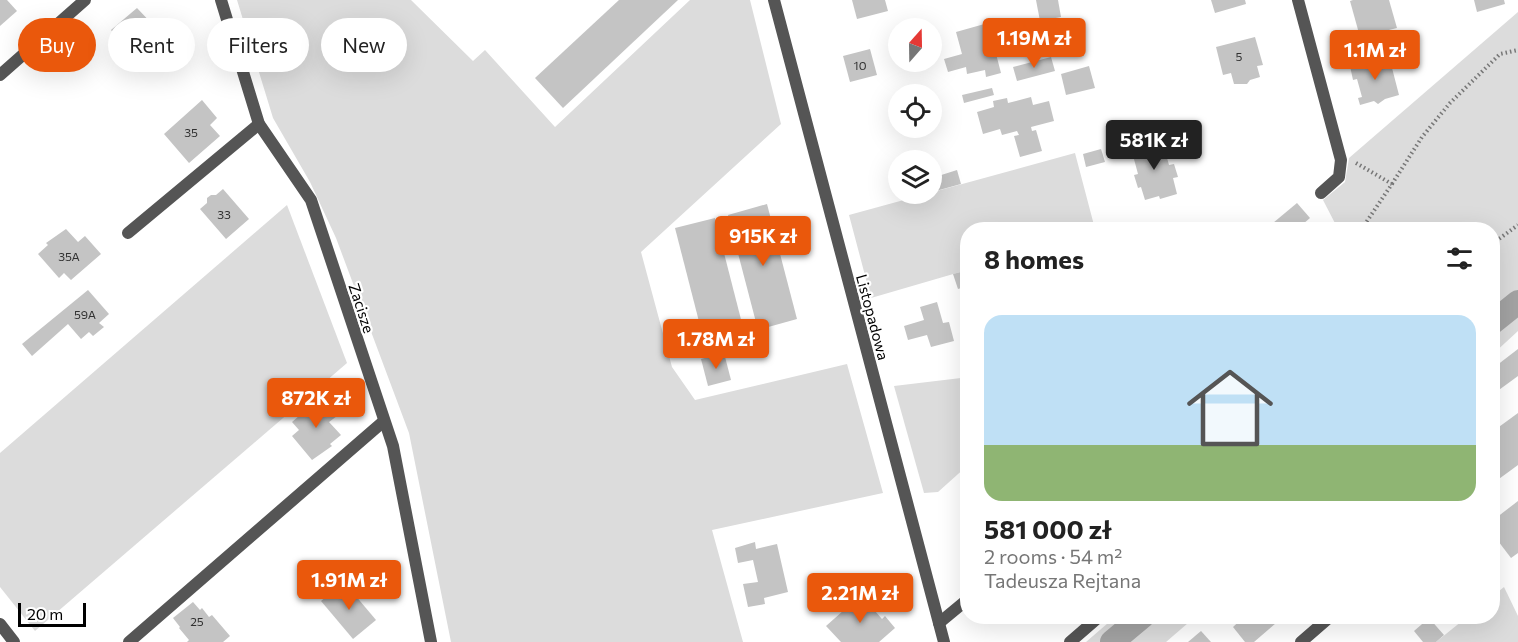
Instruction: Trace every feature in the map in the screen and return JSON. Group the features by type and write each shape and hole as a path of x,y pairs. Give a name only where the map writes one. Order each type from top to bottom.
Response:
{"street":[{"path":"0,75 85,0"},
{"name":"Zacisze","path":"221,0 259,124 311,200 393,446 431,642"},
{"name":"Listopadowa","path":"774,0 944,642"},
{"path":"1298,0 1341,167 1339,177 1321,193"},
{"path":"128,233 259,124"},
{"path":"129,642 384,421"},
{"path":"939,623 960,606"},
{"path":"0,624 14,642"},
{"path":"1070,642 1091,624"},
{"path":"1300,642 1321,624"}],"path":[{"path":"1366,222 1422,137 1450,103 1500,54 1518,50"},
{"path":"1339,154 1364,166 1392,184"},
{"path":"1500,238 1518,225"}],"shaded area":[{"path":"237,0 411,0 473,61 485,50 555,127 690,0 750,0 781,124 641,252 672,367 695,400 847,364 883,493 712,530 743,642 451,642 409,433 336,238 310,182 273,118 259,72 309,72 309,18 242,18"},
{"path":"1518,12 1518,331 1500,348 1500,222 1334,222 1323,200 1345,182 1349,158"},
{"path":"1075,153 1093,222 960,222 960,272 871,298 849,215 889,204 942,204 942,189"},
{"path":"287,205 347,363 35,631 0,587 0,453"},
{"path":"960,378 960,472 938,492 924,493 894,386"},
{"path":"1504,587 1518,616 1518,642 1436,642 1458,624 1500,624 1500,590"},
{"path":"1107,624 1187,624 1166,642 1086,642"}],"building":[{"path":"0,0 7,0 17,11 0,26"},
{"path":"619,0 678,0 563,108 535,78"},
{"path":"852,0 885,0 888,11 857,19"},
{"path":"1036,0 1058,0 1061,17 1040,21"},
{"path":"1211,0 1245,0 1246,4 1215,13"},
{"path":"1389,0 1397,28 1360,37 1350,1"},
{"path":"1474,0 1504,0 1505,4 1477,12"},
{"path":"137,8 146,18 125,18"},
{"path":"988,23 1001,73 986,77 985,70 967,74 966,67 948,72 944,59 962,54 956,32"},
{"path":"1255,37 1263,65 1257,66 1260,77 1250,80 1247,84 1234,84 1231,73 1223,75 1216,47"},
{"path":"870,49 877,75 850,82 843,56"},
{"path":"1051,57 1055,71 1017,81 1013,67"},
{"path":"1385,57 1388,69 1392,68 1399,95 1385,99 1378,104 1374,101 1360,105 1358,98 1362,97 1357,79 1353,80 1350,66"},
{"path":"1089,66 1095,88 1066,95 1061,74"},
{"path":"992,88 994,95 964,103 962,95"},
{"path":"1031,97 1033,105 1049,101 1054,121 1031,127 1032,131 1036,130 1042,151 1020,157 1014,136 1019,135 1017,131 1002,135 1000,129 983,134 977,112 994,107 993,101 1007,98 1008,103"},
{"path":"202,100 217,118 210,125 220,136 189,163 164,134"},
{"path":"1162,140 1169,165 1174,164 1178,177 1173,178 1177,194 1145,200 1134,175 1138,174 1131,148"},
{"path":"1101,149 1105,162 1086,167 1083,154"},
{"path":"957,170 961,184 942,189 942,175"},
{"path":"223,189 249,219 226,239 200,209 207,203 207,198"},
{"path":"1297,203 1310,218 1305,222 1274,222"},
{"path":"767,204 797,319 758,330 728,215"},
{"path":"715,218 745,335 705,345 675,228"},
{"path":"66,229 78,242 85,236 101,254 71,280 64,273 59,278 38,254 48,245 46,243"},
{"path":"960,272 960,288 958,289 953,274"},
{"path":"88,290 109,314 99,323 104,327 93,336 89,332 81,339 68,324 32,356 22,344"},
{"path":"937,302 943,323 949,322 954,341 931,347 927,335 908,340 904,326 924,320 920,307"},
{"path":"1518,349 1518,376 1500,389 1500,363"},
{"path":"724,353 731,380 708,386 701,359"},
{"path":"321,397 337,416 329,422 341,435 330,444 332,446 312,460 292,436 299,430 292,422"},
{"path":"1518,413 1518,465 1500,478 1500,426"},
{"path":"1518,501 1518,553 1511,558 1500,544 1500,515"},
{"path":"755,542 756,549 777,544 788,592 764,598 765,604 748,607 743,584 758,582 753,560 738,563 735,548"},
{"path":"344,582 376,620 353,639 321,601"},
{"path":"861,595 882,619 885,616 895,628 879,642 841,642 826,626"},
{"path":"193,602 209,617 212,615 230,636 223,642 187,642 189,640 173,618"},
{"path":"1236,624 1275,624 1254,642 1245,642 1233,627"},
{"path":"1422,624 1434,624 1444,635 1436,642 1423,642 1414,631"},
{"path":"1201,631 1211,642 1188,642"}],"waterway":[{"path":"1500,317 1518,302"},
{"path":"1112,642 1133,624"}]}
